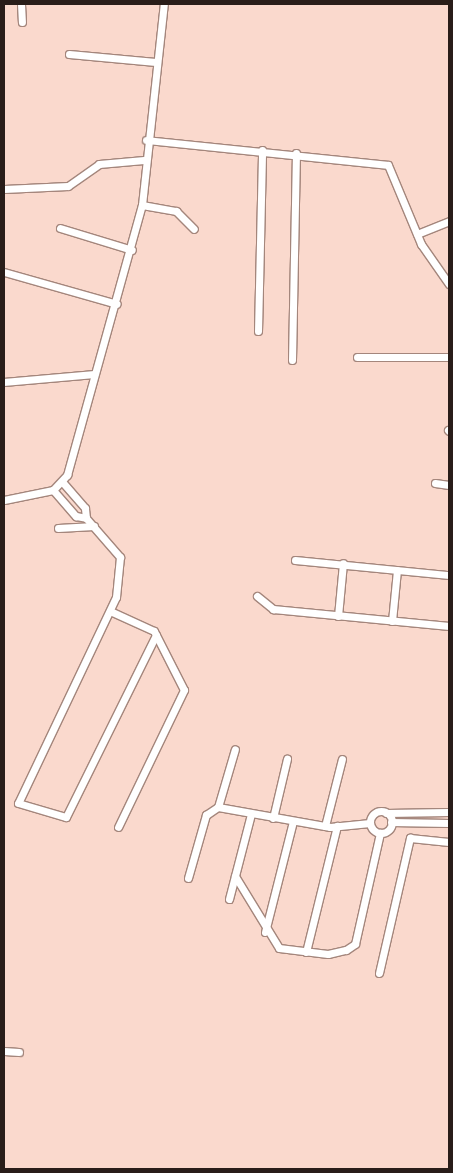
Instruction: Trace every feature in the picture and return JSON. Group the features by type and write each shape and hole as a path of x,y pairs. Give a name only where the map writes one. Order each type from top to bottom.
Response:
{"street":[{"path":"21,4 22,22"},
{"path":"4,500 52,490 62,482 117,304 142,204 146,140 164,4"},
{"path":"70,54 156,62"},
{"path":"146,140 296,153 388,165 417,234 449,284"},
{"path":"258,331 262,150"},
{"path":"292,360 296,153"},
{"path":"4,189 68,186 99,164 144,160"},
{"path":"142,204 176,211 194,229"},
{"path":"417,234 449,221"},
{"path":"60,228 132,250"},
{"path":"4,272 117,304"},
{"path":"356,357 449,357"},
{"path":"4,382 94,374"},
{"path":"62,482 85,508 86,518"},
{"path":"435,483 449,485"},
{"path":"52,490 76,516 86,518 120,557 116,597 18,803 66,817 156,635"},
{"path":"58,528 94,526"},
{"path":"295,560 449,575"},
{"path":"338,616 343,564"},
{"path":"392,621 397,570"},
{"path":"258,596 272,610 449,626"},
{"path":"110,611 156,635 184,690 118,827"},
{"path":"188,878 206,815 218,807 235,749"},
{"path":"273,818 287,759"},
{"path":"325,826 342,759"},
{"path":"218,807 325,826 370,823"},
{"path":"370,823 376,813 449,812"},
{"path":"386,813 391,822"},
{"path":"229,899 251,814"},
{"path":"265,932 293,821"},
{"path":"235,876 265,932 278,948 306,952 337,953 354,944 380,833 391,822 449,823"},
{"path":"370,823 380,833"},
{"path":"306,952 337,826"},
{"path":"379,973 410,838 449,842"},
{"path":"4,1051 19,1052"}]}
